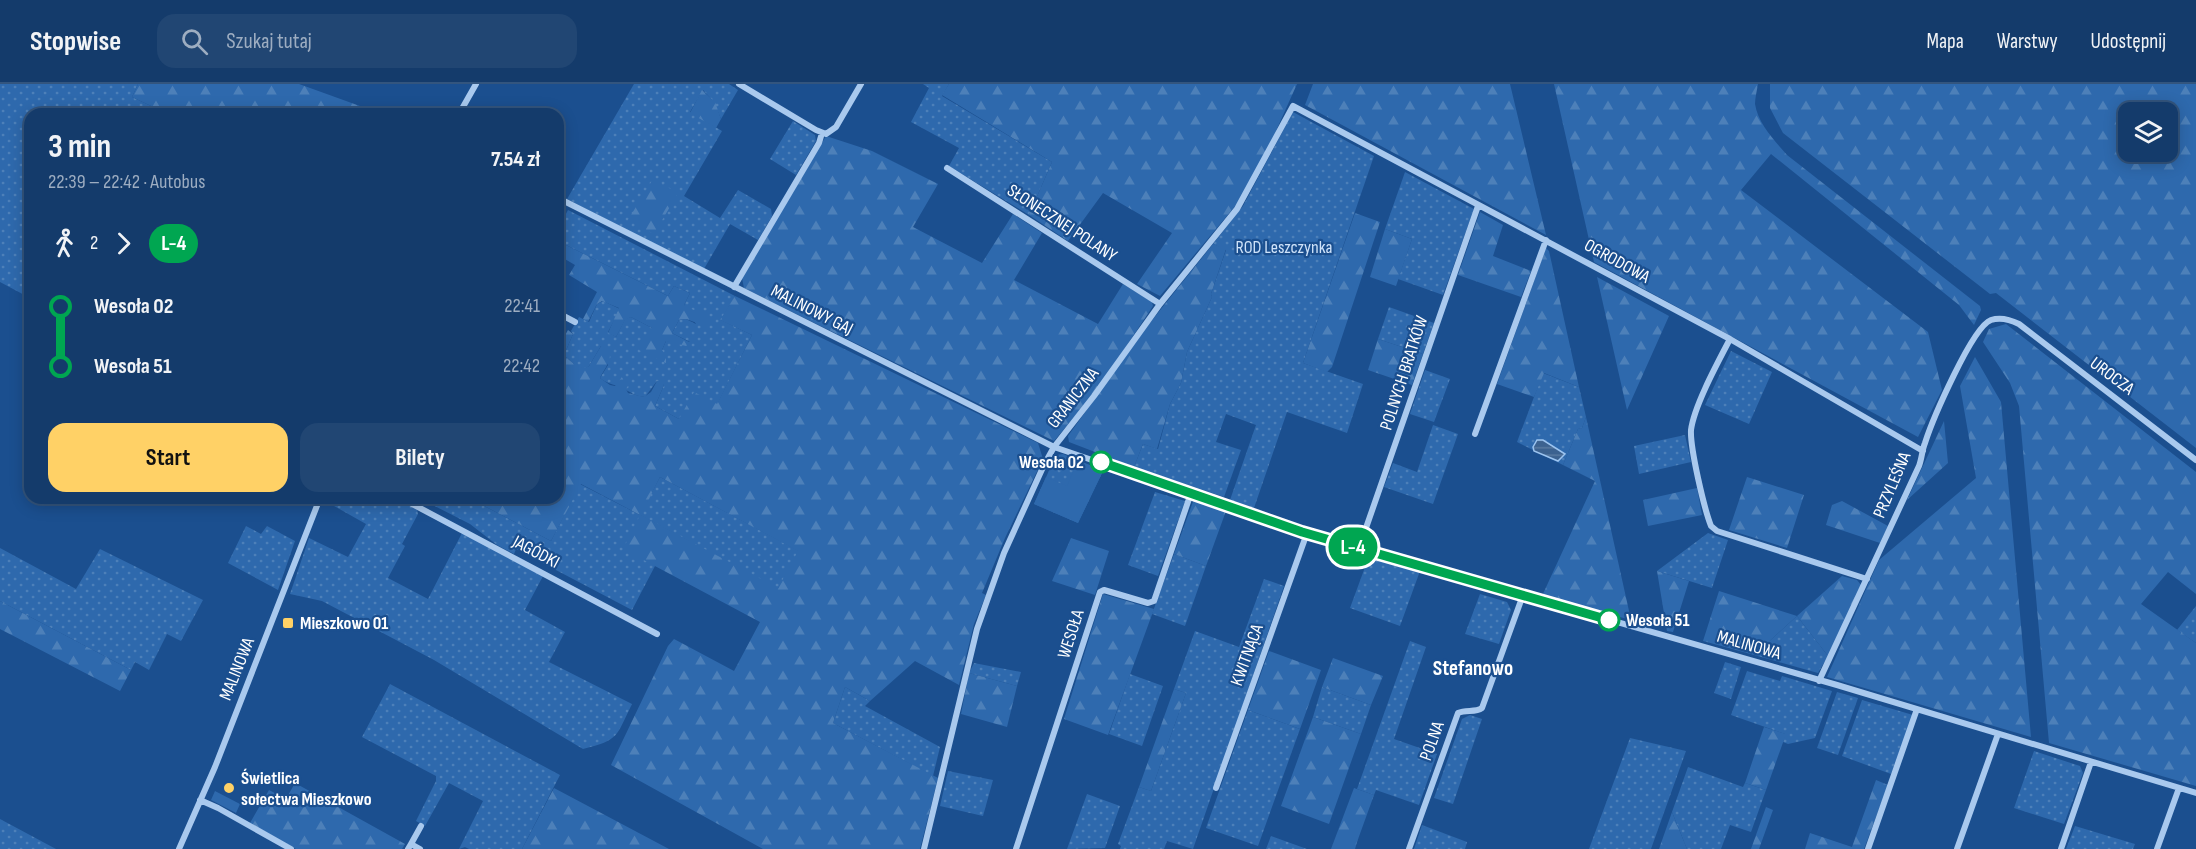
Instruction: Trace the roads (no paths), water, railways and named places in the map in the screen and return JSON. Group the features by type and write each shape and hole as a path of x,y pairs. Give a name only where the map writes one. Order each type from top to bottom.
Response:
{"street":[{"path":"462,108 476,84"},
{"path":"739,84 828,134 833,130 861,84"},
{"name":"OGRODOWA","path":"1293,106 1730,339 1923,451"},
{"name":"GRANICZNA","path":"924,849 977,629 1009,542 1054,447 1160,304 1237,209 1293,106"},
{"path":"734,287 819,143 822,132"},
{"name":"SŁONECZNEJ POLANY","path":"947,168 1160,304"},
{"name":"MALINOWY GAJ","path":"564,201 1054,447"},
{"name":"POLNYCH BRATKÓW","path":"1359,549 1478,206"},
{"path":"1475,434 1546,240"},
{"path":"564,316 575,322"},
{"name":"PRZYLEŚNA","path":"1819,681 1919,466 1951,384 1977,333 1991,320 2007,319"},
{"name":"UROCZA","path":"2007,319 2019,324 2196,460"},
{"path":"1730,339 1710,378 1691,431 1698,475 1711,526 1716,531 1867,579"},
{"name":"MALINOWA","path":"1054,447 1359,549 1917,709 2196,793"},
{"name":"WESOŁA","path":"1016,849 1100,592 1106,590 1148,603 1154,602 1191,493"},
{"name":"MALINOWA","path":"179,849 318,504"},
{"name":"JAGÓDKI","path":"412,504 657,634"},
{"name":"KWITNĄCA","path":"1216,788 1307,533"},
{"name":"POLNA","path":"1409,849 1458,713 1463,710 1477,711 1482,708 1522,595"},
{"path":"1868,849 1917,709"},
{"path":"1957,849 1998,734"},
{"path":"2061,849 2091,762"},
{"path":"2157,849 2179,788"},
{"path":"200,800 291,849"},
{"path":"420,849 410,847 421,826"}],"place":[{"name":"Wesoła 02","path":"1101,462"},
{"name":"Wesoła 51","path":"1609,620"},
{"name":"Mieszkowo 01","path":"288,623"},
{"name":"Świetlica sołectwa Mieszkowo","path":"229,788"}],"district":[{"name":"Stefanowo","path":"1473,668"}],"park label":[{"name":"ROD Leszczynka","path":"1284,247"}]}
